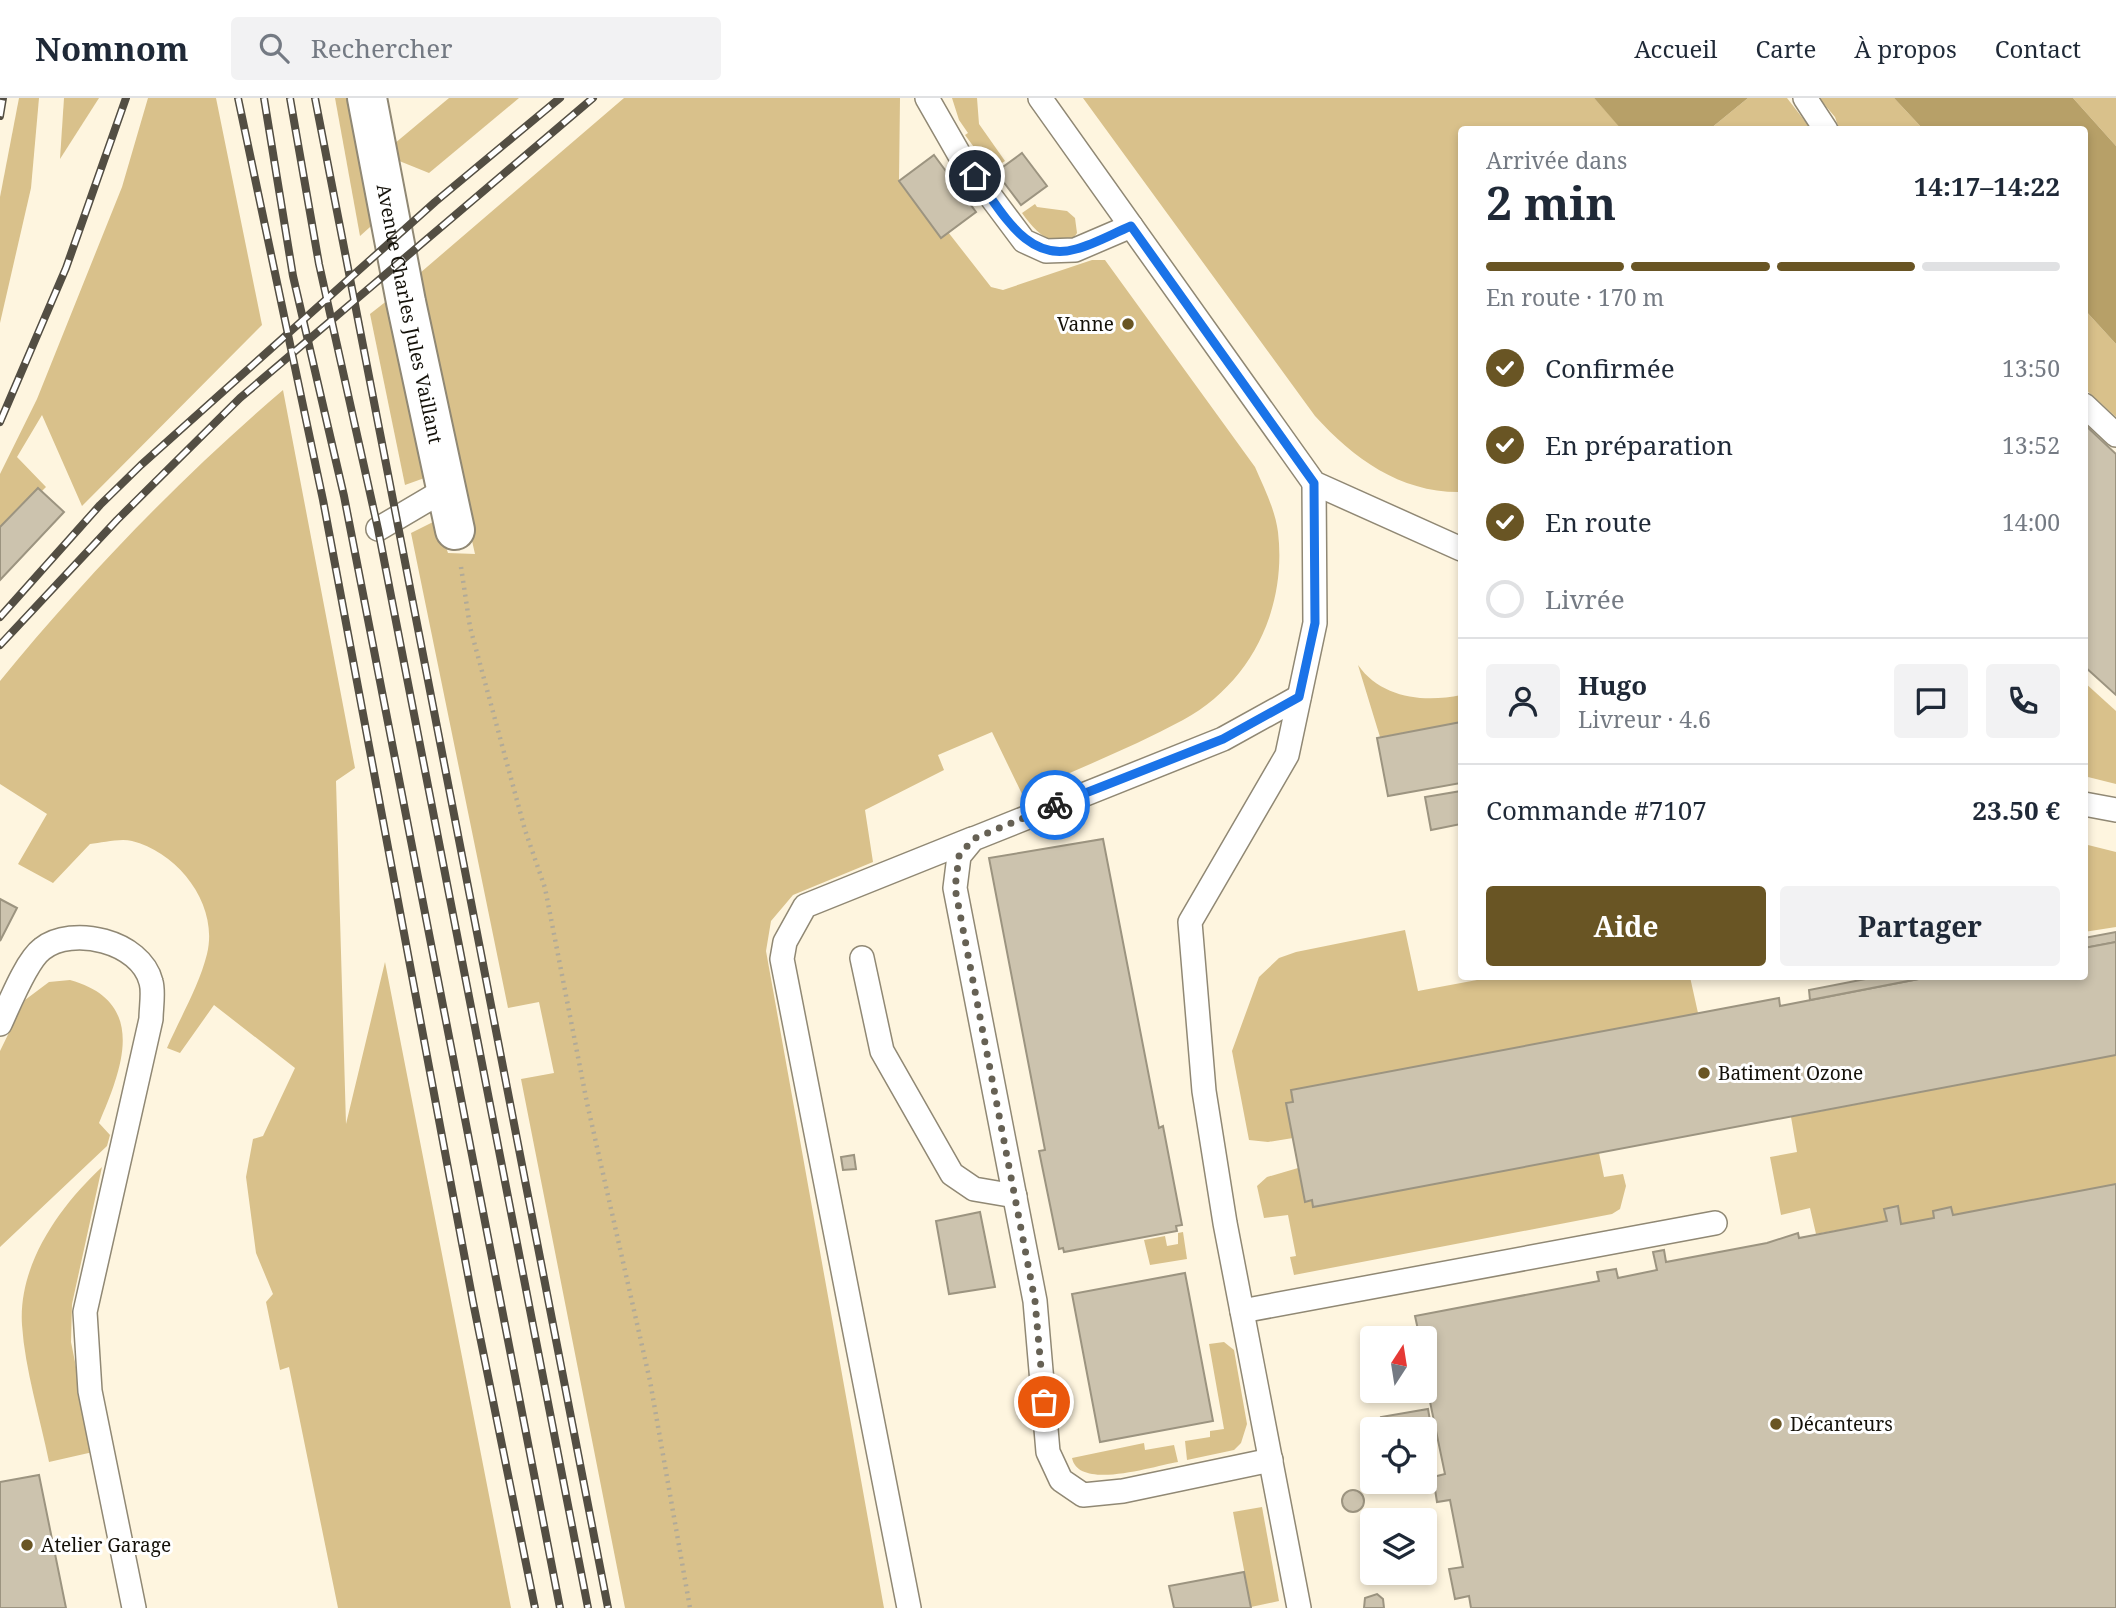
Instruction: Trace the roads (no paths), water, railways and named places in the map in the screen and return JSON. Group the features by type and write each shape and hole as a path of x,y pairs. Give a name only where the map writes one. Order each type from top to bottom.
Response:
{"street":[{"name":"Avenue Charles Jules Vaillant","path":"368,98 406,302 454,530"}],"lane":[{"path":"927,98 959,154 1024,241 1046,251 1075,250 1131,226"},
{"path":"1040,98 1314,483 1458,548"},
{"path":"1805,98 1823,126"},
{"path":"2088,409 2116,435"},
{"path":"1299,1608 1242,1311 1204,1091 1190,922 1287,755 1315,623 1314,483"},
{"path":"378,529 446,489"},
{"path":"909,1608 782,959 785,942 805,906 1223,739 1299,697"},
{"path":"2088,805 2116,810"},
{"path":"973,839 959,856 955,888 1035,1301 1048,1452 1060,1480 1083,1494 1123,1491 1271,1460"},
{"path":"0,1024 40,949 63,938 80,937 115,946 133,955 151,982 151,1019 85,1312 90,1391 134,1608"},
{"path":"862,958 882,1051 952,1174 974,1189 1015,1196"},
{"path":"1242,1311 1715,1223"}],"railway":[{"path":"0,116 3,98"},
{"path":"0,422 66,268 126,98"},
{"path":"238,98 323,500 473,1302 535,1608"},
{"path":"264,98 293,276 344,496 560,1608"},
{"path":"290,98 319,264 378,529 588,1608"},
{"path":"315,98 608,1608"},
{"path":"0,617 100,505 141,465 435,202 560,98"},
{"path":"0,645 117,520 240,398 593,98"}],"place":[{"name":"Vanne","path":"1128,324"},
{"name":"Batiment Ozone","path":"1704,1073"},
{"name":"Décanteurs","path":"1776,1424"},
{"name":"Atelier Garage","path":"27,1545"}]}
